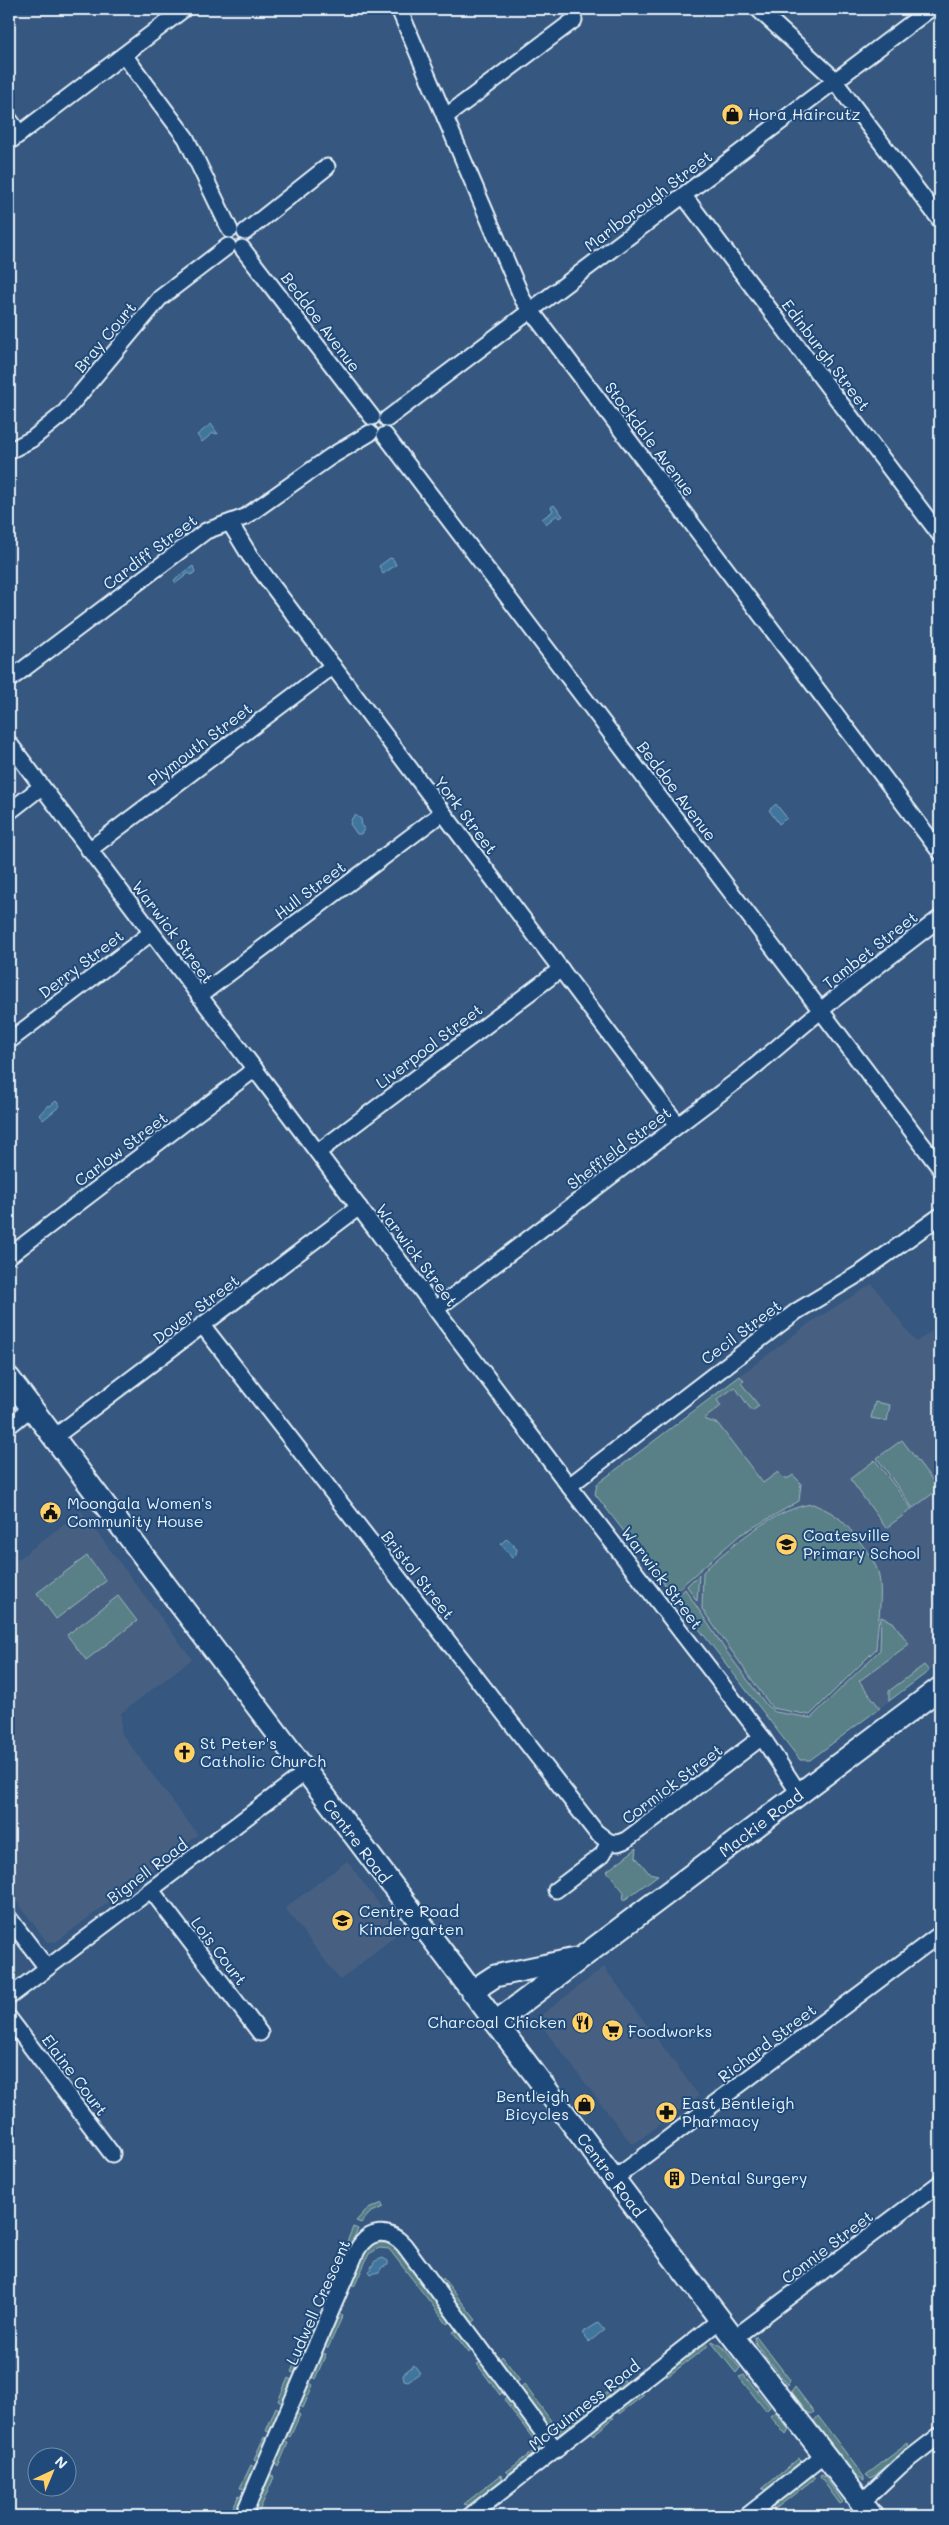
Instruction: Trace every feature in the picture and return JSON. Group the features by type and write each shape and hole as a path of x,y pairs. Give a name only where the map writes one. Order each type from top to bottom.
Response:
{"main road":[{"name":"Centre Road","path":"9,1378 720,2320 863,2505"},
{"name":"Mackie Road","path":"496,2022 940,1688"},
{"name":"Mackie Road","path":"472,1991 495,1976 583,1957"}],"street":[{"path":"9,119 14,138 184,9"},
{"name":"Stockdale Avenue","path":"399,9 513,280 531,312 940,852"},
{"path":"758,9 819,63 835,81 940,220"},
{"name":"Marlborough Street","path":"387,419 930,9"},
{"path":"445,117 574,20"},
{"path":"124,55 186,138 238,231"},
{"path":"235,247 226,236 238,231 327,167"},
{"name":"Edinburgh Street","path":"684,196 940,535"},
{"name":"Beddoe Avenue","path":"235,247 372,417"},
{"name":"Bray Court","path":"9,451 32,439 64,413 160,298 235,247"},
{"path":"382,415 387,419 389,429 385,435 376,437 370,433 368,423 372,417 382,415"},
{"name":"Cardiff Street","path":"9,680 206,531 245,517 330,456 370,433"},
{"name":"Beddoe Avenue","path":"385,435 940,1168"},
{"name":"York Street","path":"230,523 246,551 678,1125"},
{"name":"Plymouth Street","path":"89,850 332,666"},
{"path":"9,744 41,787 9,812"},
{"name":"Warwick Street","path":"41,787 569,1486 765,1740 795,1786 803,1791"},
{"name":"Hull Street","path":"199,996 442,813"},
{"name":"Tambet Street","path":"820,1011 940,918"},
{"name":"Derry Street","path":"9,1041 151,933"},
{"name":"Liverpool Street","path":"318,1152 561,969"},
{"name":"Sheffield Street","path":"436,1309 747,1073 820,1011"},
{"name":"Carlow Street","path":"9,1256 255,1069"},
{"name":"Dover Street","path":"53,1438 359,1207"},
{"name":"Cecil Street","path":"569,1486 797,1311 862,1272 940,1216"},
{"name":"Bristol Street","path":"202,1326 596,1832 609,1842"},
{"path":"9,1426 32,1408"},
{"name":"Cormick Street","path":"609,1842 618,1843 626,1840 765,1740"},
{"name":"Bignell Road","path":"9,1997 306,1772"},
{"path":"556,1890 602,1855 609,1842"},
{"name":"Lois Court","path":"151,1890 260,2033"},
{"path":"9,1918 47,1968"},
{"name":"Richard Street","path":"614,2179 940,1934"},
{"name":"Elaine Court","path":"9,2018 112,2154"},
{"name":"Connie Street","path":"734,2338 940,2183"},
{"name":"Ludwell Crescent","path":"243,2516 357,2250 365,2239 379,2233 392,2235 404,2245 556,2450"},
{"name":"McGuinness Road","path":"470,2516 720,2320"},
{"path":"863,2505 870,2483 900,2466 940,2435"},
{"path":"747,2516 824,2455"}],"shaded area":[{"path":"211,424 218,434 213,433 202,442 197,435"},
{"path":"554,505 563,516 560,518 557,515 546,524 542,519 553,511 551,507"},
{"path":"390,558 393,559 396,565 383,574 379,566"},
{"path":"193,566 195,572 191,575 189,573 176,583 174,580"},
{"path":"776,804 787,818 779,824 769,810"},
{"path":"355,815 361,819 362,827 365,828 361,834 357,834 350,824"},
{"path":"56,1101 60,1106 43,1120 39,1115 48,1105 50,1106"},
{"name":"Coatesville Primary School","path":"872,1284 916,1342 940,1325 940,1663 810,1760 800,1760 595,1494 597,1484 811,1322"},
{"path":"81,1511 192,1659 121,1713 121,1733 198,1835 56,1942 47,1942 9,1891 9,1550 17,1560"},
{"path":"506,1539 515,1545 513,1546 517,1549 516,1554 512,1558 501,1544"},
{"name":"Centre Road Kindergarten","path":"347,1861 400,1932 340,1980 285,1908"},
{"path":"604,1967 699,2096 635,2143 631,2143 538,2021 539,2017"},
{"path":"383,2258 388,2261 388,2265 382,2267 379,2272 371,2274 369,2271 375,2261"},
{"path":"598,2323 604,2330 589,2342 582,2333"},
{"path":"414,2365 420,2373 408,2381 404,2380 403,2374"}],"green space":[{"path":"740,1376 744,1381 741,1383 759,1406 752,1411 735,1387 717,1400 721,1406 704,1419 718,1424 763,1483 778,1472 784,1478 789,1478 793,1475 801,1483 799,1501 740,1535 672,1594 595,1494 597,1484"},
{"path":"875,1402 890,1405 887,1421 871,1418"},
{"path":"902,1440 939,1489 913,1508 877,1458"},
{"path":"875,1460 912,1509 886,1528 850,1479"},
{"path":"813,1504 840,1519 856,1536 876,1566 880,1580 880,1600 876,1649 810,1715 772,1708 702,1609 703,1572 726,1551 769,1520 784,1512"},
{"path":"87,1556 106,1581 56,1619 37,1593"},
{"path":"699,1574 697,1601 687,1586"},
{"path":"685,1589 726,1651 767,1706 775,1712 811,1718 880,1650 881,1617 893,1622 909,1644 859,1681 880,1708 810,1760 800,1760 676,1599"},
{"path":"118,1596 137,1621 86,1660 67,1635"},
{"path":"924,1665 929,1671 889,1701 889,1691"},
{"path":"637,1848 636,1857 649,1873 658,1875 623,1901 624,1892 607,1871"},
{"path":"382,2203 383,2207 370,2213 361,2223 356,2221 366,2210"},
{"path":"353,2227 358,2229 349,2249 344,2249"},
{"path":"376,2243 386,2243 397,2249 450,2322 447,2324 389,2249 379,2248 369,2254 354,2287 351,2282 364,2251"},
{"path":"338,2262 342,2266 334,2285 328,2284"},
{"path":"443,2278 476,2320 470,2322 441,2282"},
{"path":"337,2314 343,2315 328,2348 324,2344"},
{"path":"313,2320 317,2324 307,2345 303,2344"},
{"path":"456,2330 472,2349 469,2353 453,2332"},
{"path":"754,2337 757,2337 790,2380 788,2385 756,2344"},
{"path":"712,2341 722,2346 740,2368 736,2373 712,2343"},
{"path":"706,2342 709,2345 667,2377 666,2372"},
{"path":"301,2349 305,2352 294,2373 291,2372"},
{"path":"321,2353 326,2354 315,2379 311,2376"},
{"path":"502,2356 520,2380 517,2382 499,2360"},
{"path":"482,2362 503,2391 500,2395 477,2364"},
{"path":"744,2375 770,2407 766,2411 739,2377"},
{"path":"288,2378 293,2381 282,2403 278,2401"},
{"path":"624,2379 626,2384 603,2403 598,2400"},
{"path":"310,2383 313,2385 303,2408 299,2405"},
{"path":"524,2384 557,2429 552,2430 520,2388"},
{"path":"795,2387 814,2412 808,2413 792,2392"},
{"path":"640,2393 644,2395 619,2414 618,2409"},
{"path":"507,2398 539,2438 540,2441 537,2444 504,2400"},
{"path":"593,2404 595,2409 560,2434 558,2431"},
{"path":"276,2407 280,2410 270,2432 266,2431"},
{"path":"775,2412 789,2430 786,2435 770,2416"},
{"path":"297,2413 300,2415 290,2437 286,2435"},
{"path":"610,2416 614,2418 593,2435 591,2431"},
{"path":"818,2416 864,2477 864,2480 855,2475 814,2421"},
{"path":"264,2437 267,2439 257,2461 254,2459"},
{"path":"284,2441 288,2443 278,2467 274,2463"},
{"path":"908,2443 909,2449 874,2476 870,2478 866,2475"},
{"path":"540,2446 536,2455 510,2475 506,2472"},
{"path":"799,2458 802,2463 767,2490 762,2489"},
{"path":"251,2465 255,2468 246,2489 240,2488"},
{"path":"270,2475 274,2477 257,2516 251,2516"},
{"path":"501,2475 503,2481 470,2506 464,2504"},
{"path":"811,2475 815,2478 774,2510 773,2505"},
{"path":"821,2475 825,2477 843,2502 840,2504 820,2477"},
{"path":"239,2495 243,2497 234,2516 229,2516"}],"place":[{"name":"Hora Haircutz","path":"732,114"},
{"name":"Moongala Women's Community House","path":"51,1512"},
{"name":"Coatesville Primary School","path":"787,1544"},
{"name":"St Peter's Catholic Church","path":"184,1752"},
{"name":"Centre Road Kindergarten","path":"343,1920"},
{"name":"Charcoal Chicken","path":"582,2022"},
{"name":"Foodworks","path":"612,2031"},
{"name":"Bentleigh Bicycles","path":"585,2105"},
{"name":"East Bentleigh Pharmacy","path":"666,2112"},
{"name":"Dental Surgery","path":"674,2178"}]}
